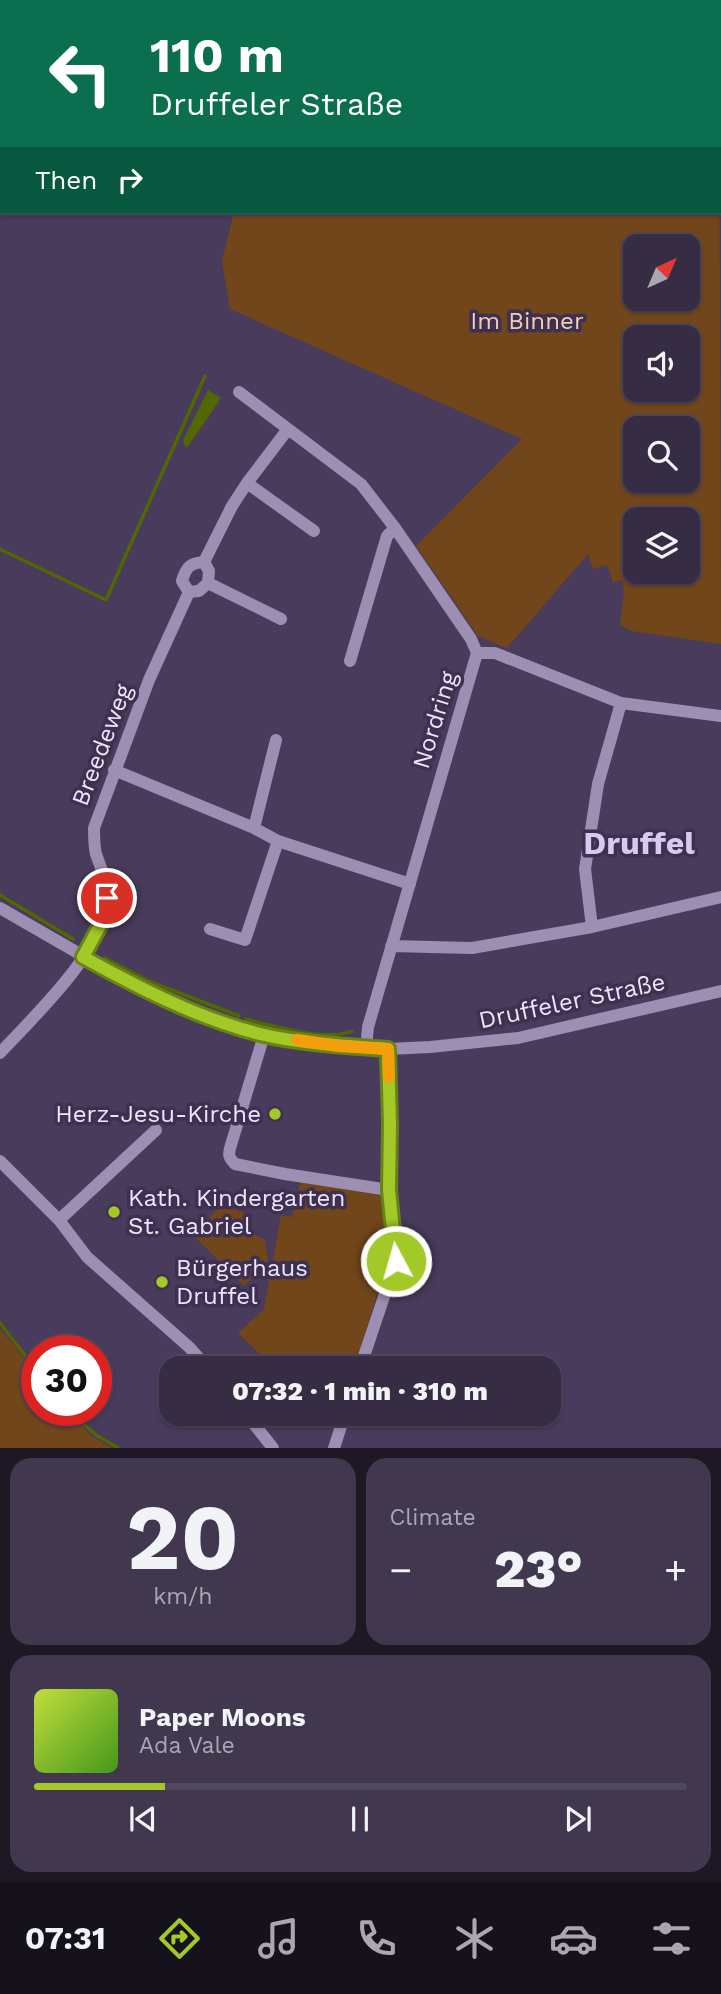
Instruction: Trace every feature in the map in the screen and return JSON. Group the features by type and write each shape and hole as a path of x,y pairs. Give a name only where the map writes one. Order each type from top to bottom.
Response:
{"street":[{"path":"239,392 361,484 395,528 471,639 477,653"},
{"name":"Breedeweg","path":"0,1053 70,977 103,920 107,898 105,878 96,852 94,828 149,680 189,592 182,581 185,570 192,563 204,562 247,482 288,429"},
{"path":"247,482 314,531"},
{"path":"350,661 387,536 395,528"},
{"path":"189,592 199,591 208,583 209,571 204,562"},
{"path":"208,583 281,619"},
{"name":"Nordring","path":"366,1048 368,1027 477,653 495,653 621,703 721,716"},
{"path":"592,926 585,869 598,784 621,703"},
{"path":"254,828 276,740"},
{"path":"114,770 254,828 278,841 410,884"},
{"path":"209,929 246,940 278,841"},
{"path":"391,946 472,948 592,926 721,897"},
{"name":"Druffeler Straße","path":"0,908 151,995 264,1035 366,1048 430,1047 518,1038 721,990"},
{"path":"264,1035 230,1144 230,1159 235,1164 285,1174 389,1190"},
{"path":"364,1356 396,1261 389,1190 388,1049"},
{"path":"59,1220 156,1130"},
{"path":"0,1161 59,1220 87,1257 197,1356"},
{"path":"256,1426 273,1448"},
{"path":"334,1448 341,1426"}],"green space":[{"name":"Im Binner","path":"234,214 720,214 721,644 631,631 620,625 624,591 622,580 613,582 607,565 593,569 588,554 507,648 478,636 416,546 522,439 230,309 222,261"},
{"path":"300,1182 376,1192 382,1199 385,1267 359,1356 262,1356 238,1333 264,1309 281,1215 292,1217"},
{"path":"222,1204 247,1214 240,1226 265,1240 268,1261 244,1286 193,1235"},
{"path":"0,1329 21,1355 21,1426 81,1426 93,1437 112,1448 0,1448"}],"shaded area":[{"path":"208,390 220,397 219,401 185,447 183,440"}],"waterway":[{"path":"0,549 106,600 205,376"},
{"path":"0,895 73,939"},
{"path":"105,958 151,982 239,1016"},
{"path":"246,1019 314,1034 341,1034 352,1031"},
{"path":"0,1323 21,1350"},
{"path":"86,1426 118,1448"}],"slow traffic":[{"path":"297,1040 388,1049 389,1077"}],"place":[{"name":"Herz-Jesu-Kirche","path":"275,1114"},
{"name":"Kath. Kindergarten St. Gabriel","path":"114,1212"},
{"name":"Bürgerhaus Druffel","path":"162,1282"}],"district":[{"name":"Druffel","path":"639,843"}],"route":[{"path":"107,898 103,920 83,957 151,995 264,1035 339,1046 388,1049 389,1190 396,1261"}]}
